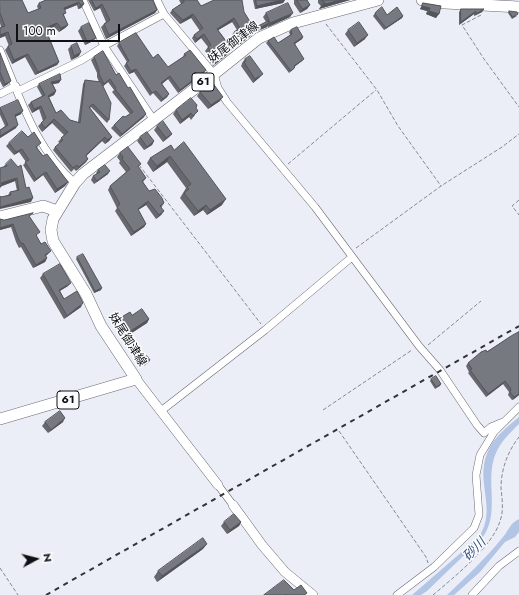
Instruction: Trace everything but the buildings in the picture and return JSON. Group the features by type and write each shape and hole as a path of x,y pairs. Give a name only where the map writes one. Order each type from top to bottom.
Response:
{"main road":[{"name":"妹尾御津線","path":"0,419 136,379 101,326 86,294 53,241 51,230 53,219 75,183 102,157 214,74 259,38 285,26 378,0"},
{"path":"422,0 445,3 519,7"},
{"path":"0,217 44,206 57,211"}],"street":[{"path":"83,0 104,46 153,119"},
{"path":"157,0 164,14 214,74 218,88 224,98 315,207 420,348 440,370 484,433 491,426 503,422"},
{"path":"0,94 82,60 104,46 164,14"},
{"path":"0,50 32,126 49,155 62,172 75,183"},
{"path":"161,411 265,330 350,255"},
{"path":"136,379 218,485 262,545 285,572 312,595"},
{"path":"397,595 434,567 474,528 480,515 476,482 478,461 487,442 503,422 519,407"},
{"path":"472,595 499,566 519,551"}],"path":[{"path":"483,14 462,25 495,75 519,107"},
{"path":"319,16 377,90 398,126 441,186"},
{"path":"283,168 377,90"},
{"path":"350,255 441,186 502,147 519,134"},
{"path":"136,160 250,308 265,330"},
{"path":"519,200 512,206 519,215"},
{"path":"323,410 420,348 481,301"},
{"path":"340,431 426,557 428,564"},
{"path":"433,595 478,553 498,527 502,511 503,470 511,449 519,437"},
{"path":"0,568 18,595"}],"water":[{"path":"519,417 519,424 500,445 493,463 491,474 491,517 483,537 427,591 421,595 412,595 479,537 484,526 486,515 487,505 483,474 484,463 488,451 498,436"},
{"path":"519,519 519,532 515,537 505,542 480,572 454,595 447,595 483,560 512,525"}],"railway":[{"path":"46,595 519,326"}],"water label":[{"name":"砂川","path":"475,550"}]}
